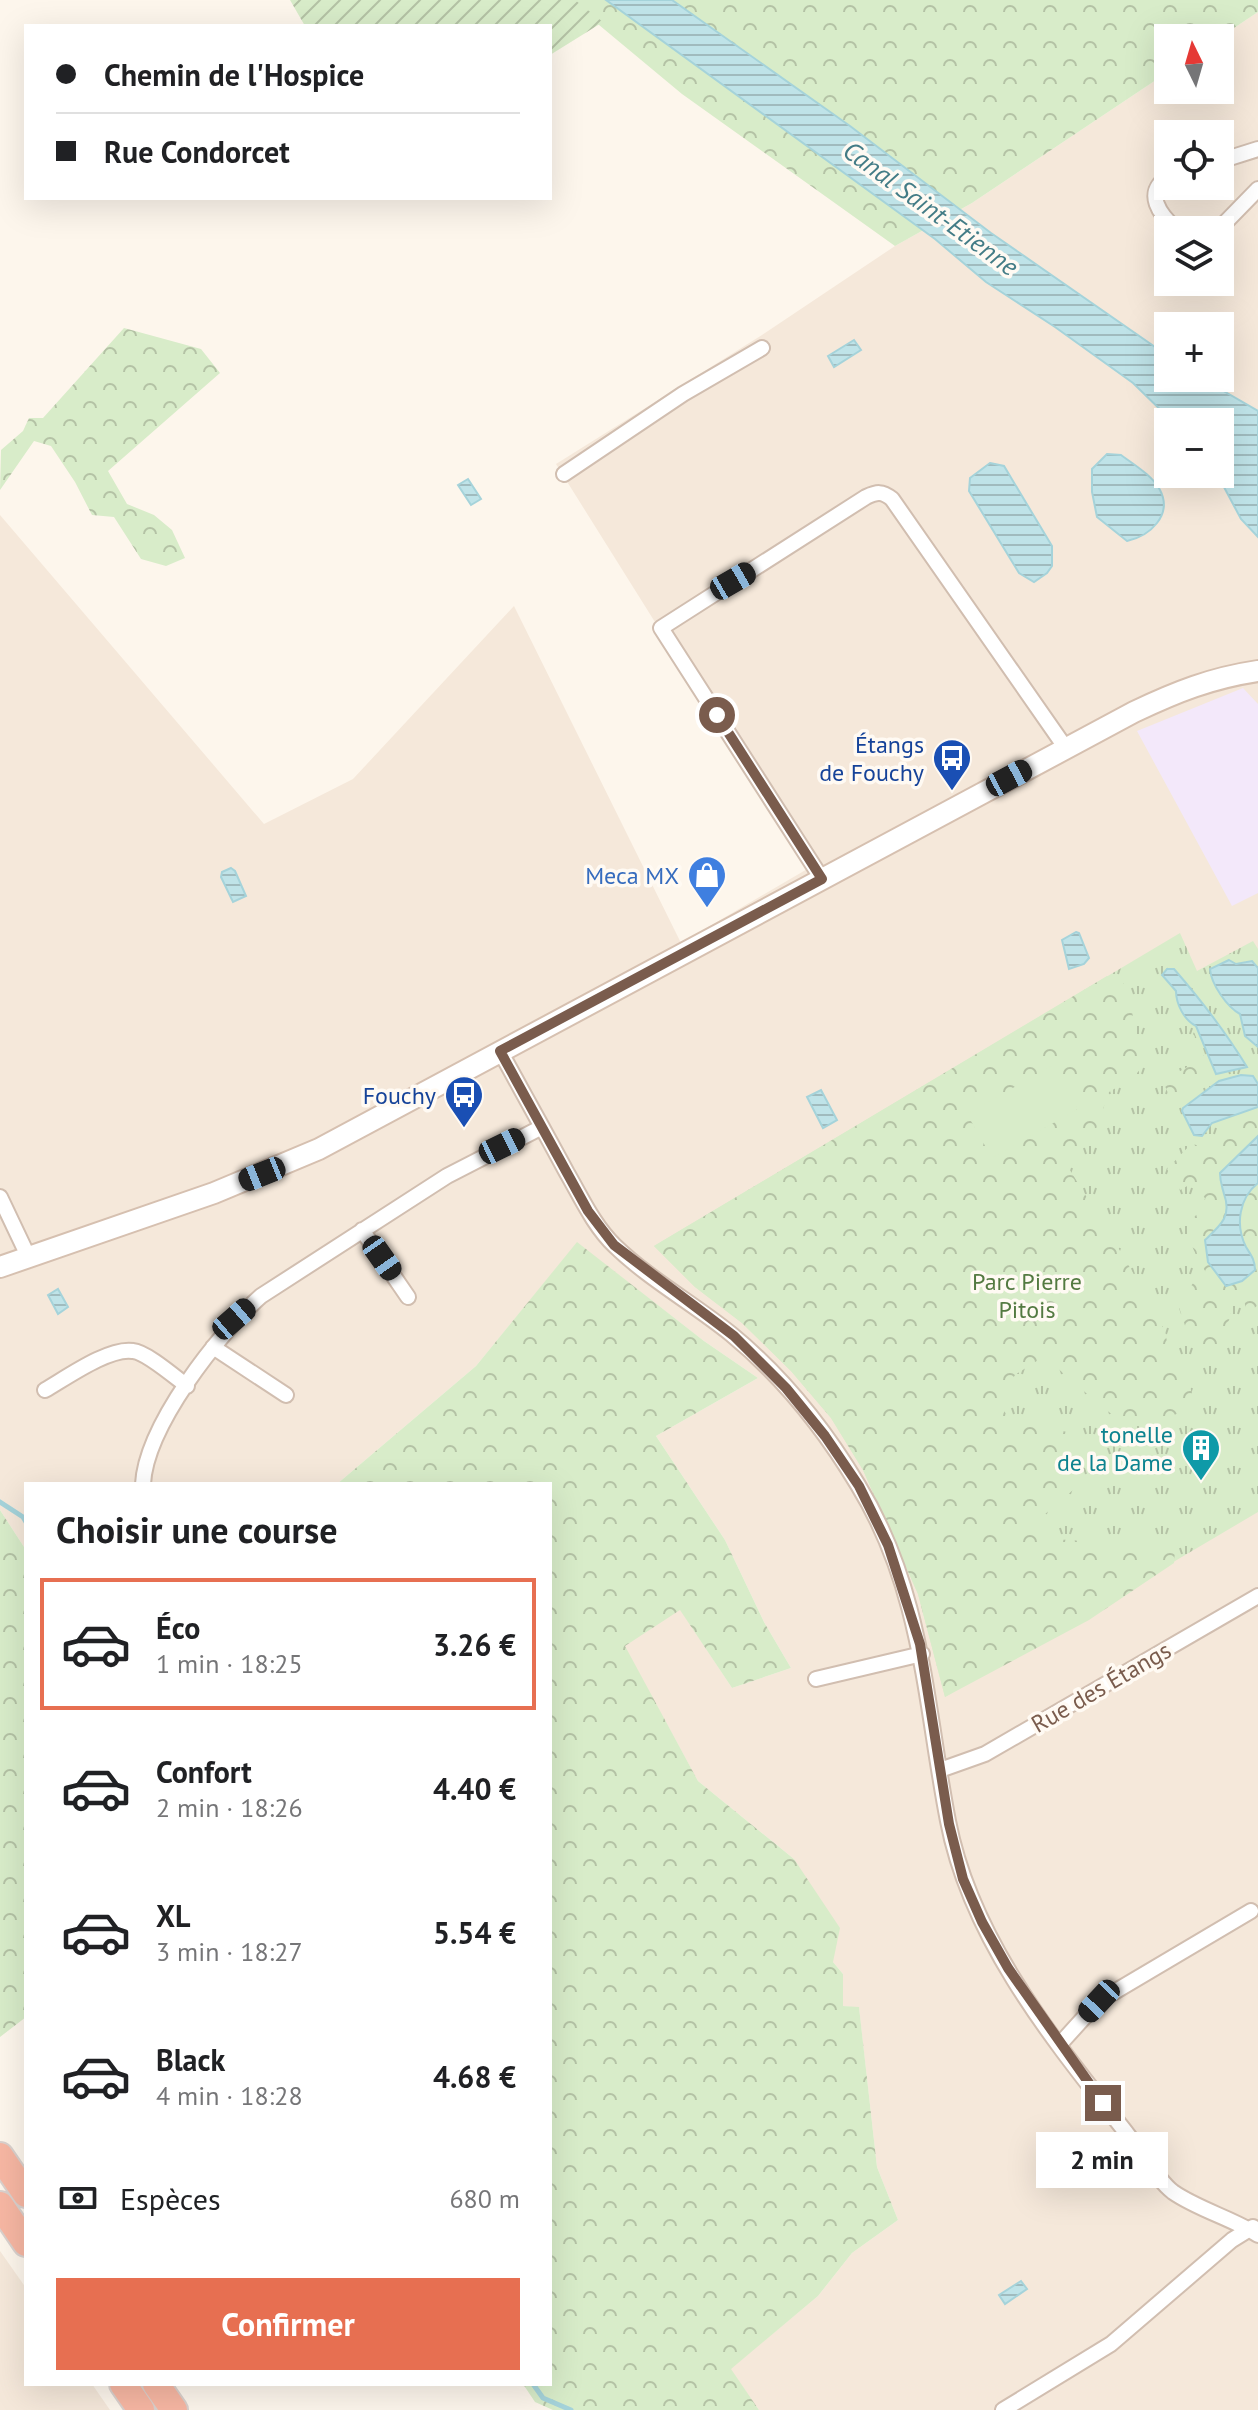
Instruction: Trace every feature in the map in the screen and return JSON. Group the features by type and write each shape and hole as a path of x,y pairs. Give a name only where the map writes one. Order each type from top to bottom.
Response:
{"highway":[{"path":"0,2156 24,2191"},
{"path":"0,2205 24,2240"},
{"path":"124,2386 141,2410"},
{"path":"157,2386 174,2410"}],"street":[{"path":"1234,157 1258,149"},
{"path":"1232,216 1258,189"},
{"path":"564,474 683,394 762,348"},
{"path":"822,879 661,628 866,497 876,492 892,499 1065,747"},
{"path":"0,1267 154,1215 319,1149 1065,747 1187,687 1258,671"},
{"path":"500,1051 588,1211 614,1245 734,1336 786,1388 825,1436 859,1486 888,1545 907,1597 922,1654 949,1824 963,1879 982,1922 1008,1968 1060,2044 1172,2191 1255,2230"},
{"path":"143,1482 151,1448 187,1386 234,1319 261,1296 447,1176 542,1127"},
{"path":"0,1197 28,1256"},
{"path":"362,1230 408,1297"},
{"path":"213,1347 286,1395"},
{"path":"45,1390 98,1360 135,1350 187,1386"},
{"name":"Rue des Étangs","path":"940,1770 985,1754 1258,1596"},
{"path":"816,1679 922,1654"},
{"path":"1060,2044 1099,2001 1251,1911"},
{"path":"1003,2410 1111,2344 1183,2280 1255,2230"}],"shaded area":[{"path":"1258,12 1258,2410 759,2410 730,2369 818,2296 852,2253 898,2220 877,2167 859,2008 843,2006 843,1974 833,1962 794,1859 698,1781 624,1646 680,1609 732,1688 791,1668 764,1622 725,1540 656,1436 758,1378 704,1341 577,1243 476,1366 339,1482 24,1482 24,1547 0,1510 0,515 264,824 353,779 514,606 681,943 809,868 556,464 762,335 895,246 972,203 1154,81 1154,104 1234,104 1234,28"},
{"path":"1243,688 1258,704 1258,893 1232,906 1137,731"},
{"path":"0,2251 24,2285 24,2386 93,2386 110,2410 0,2410"}],"green space":[{"path":"290,0 575,0 603,22 552,54 552,24 304,24"},
{"path":"569,0 1258,0 1258,12 1234,28 1234,24 1154,24 1154,81 972,203 895,246 682,94"},
{"path":"124,328 201,349 220,373 108,471 127,504 154,515 172,530 185,558 166,566 141,559 114,517 92,515 51,446 34,441 0,490 1,450 23,431 29,418 43,418"},
{"name":"Parc Pierre Pitois","path":"1180,933 1197,971 1253,941 1258,949 1258,1512 945,1697 918,1594 863,1470 831,1418 791,1371 742,1323 695,1287 654,1246"},
{"name":"Parc Pierre Pitois","path":"1107,976 1124,984 1142,1067 1133,1078 1109,1092 1096,1129 1065,1162 1097,1214 1097,1232 1116,1244 1165,1331 1171,1363 1188,1380 1195,1404 1160,1419 1140,1422 1122,1420 1043,1357 1015,1375 999,1401 1014,1429 1039,1424 1070,1433 1082,1454 1073,1475 1073,1490 1044,1515 1039,1538 1159,1546 1175,1550 1174,1563 1089,1620 945,1697 918,1594 863,1470 831,1418 791,1371 742,1323 695,1287 654,1246"},
{"path":"1194,1032 1212,1078 1208,1084 1178,1103 1170,1098 1163,1081 1194,1063 1185,1051"},
{"path":"1053,1065 1078,1109 992,1158 967,1114"},
{"path":"1258,1117 1258,1305 1247,1314 1243,1295 1253,1283 1237,1292 1217,1347 1204,1352 1190,1341 1178,1304 1196,1279 1211,1280 1195,1252 1188,1229 1188,1221 1202,1211 1205,1198 1191,1184 1180,1190 1167,1169 1192,1143 1198,1146 1221,1132"},
{"path":"577,1242 704,1341 758,1378 656,1436 725,1540 764,1622 791,1668 732,1688 680,1610 625,1646 698,1781 794,1859 840,1928 833,1962 843,1974 843,2006 859,2007 877,2167 898,2220 852,2253 818,2296 731,2369 759,2410 553,2410 535,2402 524,2386 552,2386 552,1482 339,1482 476,1366"},
{"path":"0,1510 24,1547 24,2019 0,2037"}],"water":[{"name":"Canal Saint-Etienne","path":"606,0 672,0 850,126 991,233 1154,346 1154,392 1225,392 1258,411 1258,537 1241,519 1224,488 1234,488 1234,408 1159,408 1133,383 986,282 935,239"},
{"path":"854,340 861,350 834,367 828,356"},
{"path":"1107,454 1121,455 1153,480 1154,488 1160,490 1164,508 1157,523 1144,534 1127,541 1097,517 1092,469"},
{"path":"990,463 1004,466 1052,546 1052,566 1034,582 1019,573 969,491 970,478"},
{"path":"468,479 481,499 471,505 458,485"},
{"path":"231,868 246,896 233,902 221,877 222,872"},
{"path":"1076,932 1089,958 1084,964 1069,969 1062,940"},
{"path":"1229,960 1236,964 1252,961 1258,968 1258,1047 1245,1036 1240,1014 1220,994 1211,975 1210,969"},
{"path":"1167,969 1174,969 1194,992 1247,1067 1216,1074 1196,1026 1184,1016 1176,991 1162,975"},
{"path":"1241,1075 1253,1076 1258,1084 1258,1107 1212,1123 1202,1136 1194,1135 1183,1108 1219,1081"},
{"path":"821,1090 837,1120 823,1128 807,1097"},
{"path":"1258,1136 1258,1183 1243,1204 1240,1221 1243,1239 1255,1270 1242,1281 1226,1286 1208,1262 1205,1240 1226,1214 1220,1173"},
{"path":"58,1289 68,1307 58,1314 48,1295"},
{"path":"1021,2281 1027,2289 1005,2304 999,2295"}],"waterway":[{"path":"0,1502 24,1519"},
{"path":"534,2386 543,2398 571,2410"}],"place":[{"name":"Étangs de Fouchy","path":"952,792"},
{"name":"Meca MX","path":"707,909"},
{"name":"Fouchy","path":"464,1129"},
{"name":"tonelle de la Dame","path":"1201,1482"}],"route":[{"path":"717,715 822,879 500,1051 588,1211 614,1245 734,1336 786,1388 825,1436 859,1486 888,1545 920,1644 949,1824 963,1879 982,1922 1008,1968 1103,2103"}]}
